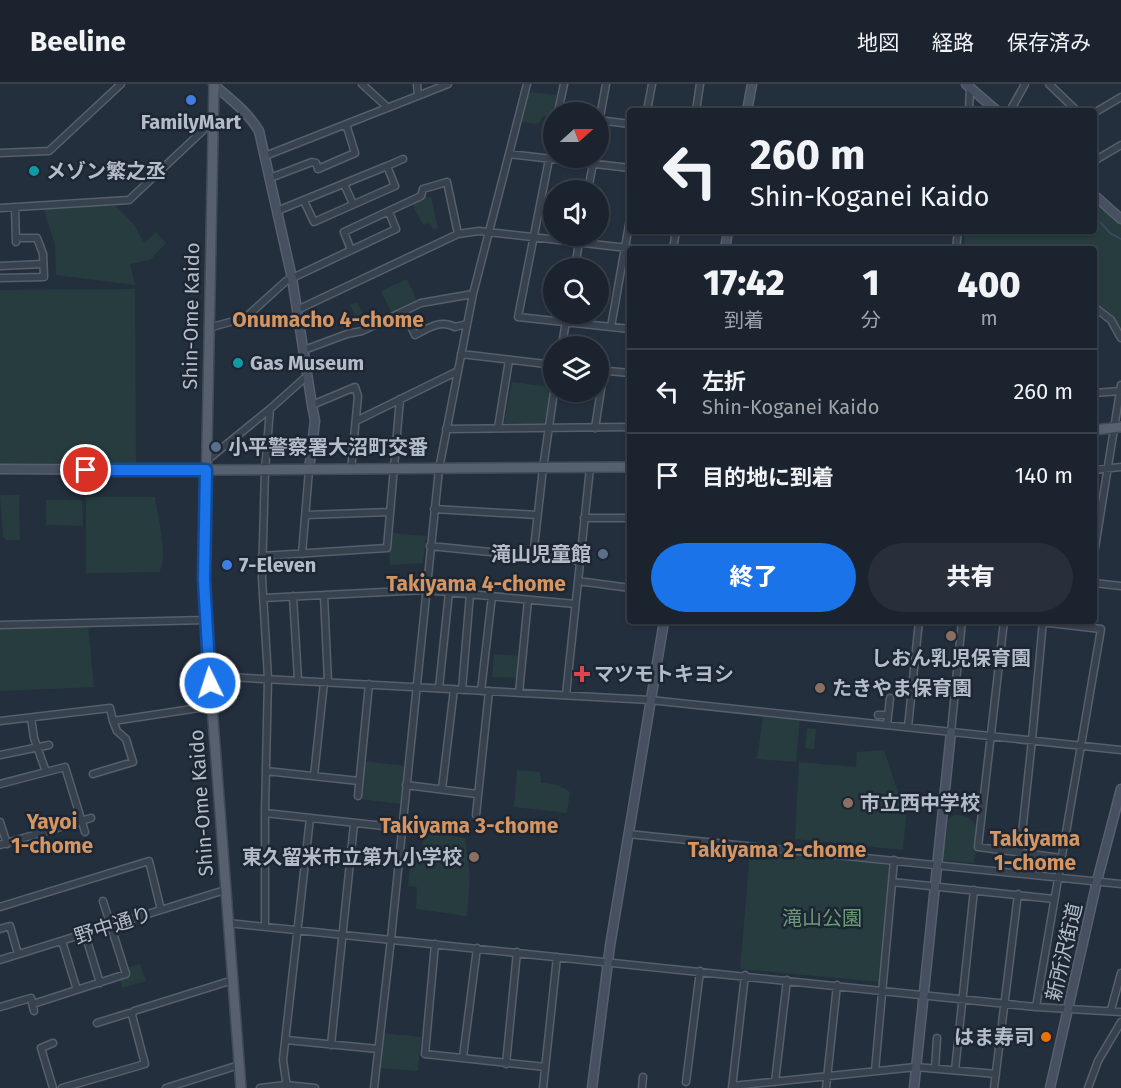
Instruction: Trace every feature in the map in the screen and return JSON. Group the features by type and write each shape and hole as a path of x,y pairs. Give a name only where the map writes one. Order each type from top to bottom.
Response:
{"main road":[{"name":"Shin-Ome Kaido","path":"214,85 204,580 241,1088"},
{"path":"1097,430 1118,428"},
{"path":"206,466 265,470 627,467"}],"street":[{"path":"0,153 49,151 121,84"},
{"path":"362,84 387,107"},
{"path":"417,84 418,96"},
{"path":"265,156 448,84"},
{"path":"374,1088 439,469 473,294 527,84"},
{"path":"560,102 564,84"},
{"path":"603,102 606,84"},
{"path":"648,108 652,84"},
{"path":"696,108 700,84"},
{"path":"748,108 752,84"},
{"path":"1012,108 1025,84"},
{"path":"1049,84 1074,108"},
{"path":"214,85 253,121 259,131 292,278 315,421 302,554"},
{"path":"969,85 969,108"},
{"path":"969,85 994,108"},
{"path":"1097,111 1121,97"},
{"path":"0,208 129,200 213,121"},
{"path":"609,123 627,124"},
{"path":"270,178 312,162 316,163 318,169 355,153 346,124"},
{"path":"1097,159 1121,145"},
{"path":"508,154 543,158"},
{"path":"277,211 403,159"},
{"path":"609,164 627,167"},
{"path":"304,201 314,222 395,186 387,166"},
{"path":"543,320 519,317 547,168"},
{"path":"351,250 344,232 421,196 423,189 447,182 458,234"},
{"path":"344,184 353,204"},
{"path":"1097,198 1121,219"},
{"path":"0,278 44,277 43,254 37,238 16,240 15,207"},
{"path":"208,328 245,318 292,278 396,229 389,212"},
{"path":"297,310 458,234 488,232 543,238"},
{"path":"611,327 627,234"},
{"path":"609,245 625,248"},
{"path":"0,266 43,264"},
{"path":"304,350 347,334 362,331 421,303 473,294"},
{"path":"1097,310 1111,320 1121,338"},
{"path":"404,311 415,335 437,324 449,323 455,327 467,324"},
{"path":"584,324 627,329"},
{"path":"461,354 543,364"},
{"path":"498,428 509,360"},
{"path":"356,421 458,371"},
{"path":"609,371 627,373"},
{"path":"0,469 206,466 308,375"},
{"path":"312,405 355,387 358,396 351,470"},
{"path":"1097,393 1121,389 1118,428 1107,469 1097,534"},
{"path":"262,556 387,548 400,399"},
{"path":"533,556 552,402"},
{"path":"595,428 598,402"},
{"path":"265,926 268,678 262,556 270,409"},
{"path":"446,429 627,427"},
{"path":"1097,470 1121,467"},
{"path":"566,695 590,468"},
{"path":"434,509 537,515"},
{"path":"306,515 390,512"},
{"path":"584,518 627,518"},
{"path":"430,546 580,561"},
{"path":"578,582 627,588"},
{"path":"1097,583 1121,586"},
{"path":"263,598 426,590 575,604"},
{"path":"439,688 449,592"},
{"path":"442,789 470,594"},
{"path":"314,776 326,682 324,595"},
{"path":"293,596 298,680"},
{"path":"481,691 492,596"},
{"path":"519,693 528,600"},
{"path":"0,625 206,620"},
{"path":"592,1088 608,961 663,624"},
{"path":"908,727 919,624"},
{"path":"914,1088 962,624"},
{"path":"1004,624 978,847 1061,858"},
{"path":"1020,852 1043,624"},
{"path":"1036,1007 1101,629 1060,624"},
{"path":"210,676 650,700 1121,750"},
{"path":"357,796 369,684"},
{"path":"476,815 489,691"},
{"path":"887,725 890,698"},
{"path":"113,721 212,706"},
{"path":"0,722 110,708 117,731 126,739 133,762 93,774"},
{"path":"878,715 888,716"},
{"path":"31,718 46,772"},
{"path":"0,755 49,745"},
{"path":"0,784 65,767 85,832"},
{"path":"266,771 359,781"},
{"path":"406,785 477,794"},
{"name":"新所沢街道","path":"1050,1088 1097,881 1121,789"},
{"path":"265,813 402,828"},
{"path":"0,822 3,844 91,818"},
{"path":"286,1087 283,1060 310,818"},
{"path":"331,1045 354,824"},
{"path":"628,834 1121,884"},
{"path":"874,1071 894,860"},
{"path":"0,907 148,861 161,910"},
{"path":"892,882 1054,899"},
{"name":"野中通り","path":"0,960 225,890"},
{"path":"956,1070 974,890"},
{"path":"994,1088 1018,894"},
{"path":"0,1007 31,998 34,1008 77,990 126,974 103,901"},
{"path":"228,922 1036,1007 1121,1012"},
{"path":"0,929 10,926 18,954"},
{"path":"85,934 100,982"},
{"path":"62,941 77,990"},
{"path":"435,944 425,1054 464,1057 506,1064 545,1066"},
{"path":"464,1057 477,948"},
{"path":"506,1064 517,952"},
{"path":"543,1088 557,957"},
{"path":"686,1082 700,970"},
{"path":"1111,1010 1121,974"},
{"path":"745,975 732,1087 916,1066 996,1074"},
{"path":"132,1015 134,1011 233,980"},
{"path":"775,1082 787,980"},
{"path":"826,1088 837,985"},
{"path":"97,1023 129,1013 132,1015"},
{"path":"62,1088 145,1064 132,1015"},
{"path":"1088,1088 1098,1061 1121,1022"},
{"path":"934,1068 937,1038"},
{"path":"286,1040 378,1049"},
{"path":"53,1043 41,1048 53,1088"},
{"path":"166,1088 239,1065"},
{"path":"642,1088 643,1077"},
{"path":"260,1088 315,1088"}],"green space":[{"path":"529,92 557,95 556,102 543,102 543,116 538,124 522,122"},
{"path":"425,197 431,197 438,228 433,229 430,223 423,225 412,204"},
{"path":"113,203 135,226 144,243 156,232 166,243 150,260 130,264 135,285 56,275 55,245 43,207"},
{"path":"1097,204 1121,224 1121,328 1113,317 1097,305 1097,246 964,246 965,234 1097,234"},
{"path":"407,279 417,301 392,313 381,291"},
{"path":"135,289 136,465 0,465 0,290"},
{"path":"357,302 368,326 362,329 350,305"},
{"path":"512,382 543,386 543,402 548,402 546,423 504,423"},
{"path":"0,495 19,495 20,540 6,540 3,536"},
{"path":"86,497 155,497 163,547 162,566 159,572 86,573"},
{"path":"46,500 82,500 83,526 46,525"},
{"path":"391,533 426,536 423,563 390,565"},
{"path":"88,624 94,687 0,691 0,626"},
{"path":"494,654 521,656 518,678 492,677"},
{"path":"763,716 800,718 796,762 757,759"},
{"path":"807,728 816,729 814,749 805,748"},
{"path":"884,750 906,816 903,850 795,839 799,762 856,767 857,752"},
{"path":"364,761 405,766 401,804 360,799"},
{"path":"517,770 540,772 541,783 556,785 570,792 567,813 514,807"},
{"path":"954,815 971,819 975,824 977,839 974,863 939,860 943,824"},
{"path":"424,831 465,838 470,878 467,916 416,909 417,887 408,886 411,854 422,854"},
{"name":"滝山公園","path":"750,851 889,865 879,982 740,969"},
{"path":"140,964 146,981 122,988 120,979 130,976 127,968"},
{"path":"382,1033 421,1037 418,1071 379,1068"}],"waterway":[{"path":"1100,222 1110,233 1121,239"}],"place":[{"name":"FamilyMart","path":"191,100"},
{"name":"メゾン繁之丞","path":"34,171"},
{"name":"Gas Museum","path":"238,363"},
{"name":"小平警察署大沼町交番","path":"216,447"},
{"name":"滝山児童館","path":"603,554"},
{"name":"7-Eleven","path":"227,565"},
{"name":"しおん乳児保育園","path":"951,636"},
{"name":"マツモトキヨシ","path":"582,674"},
{"name":"たきやま保育園","path":"820,688"},
{"name":"市立西中学校","path":"848,803"},
{"name":"東久留米市立第九小学校","path":"474,857"},
{"name":"はま寿司","path":"1046,1037"}],"district":[{"name":"Onumacho 4-chome","path":"328,320"},
{"name":"Takiyama 4-chome","path":"476,584"},
{"name":"Takiyama 3-chome","path":"469,826"},
{"name":"Yayoi 1-chome","path":"52,834"},
{"name":"Takiyama 2-chome","path":"777,850"},
{"name":"Takiyama 1-chome","path":"1035,851"}],"route":[{"path":"86,470 206,470 204,601 210,683"}]}
